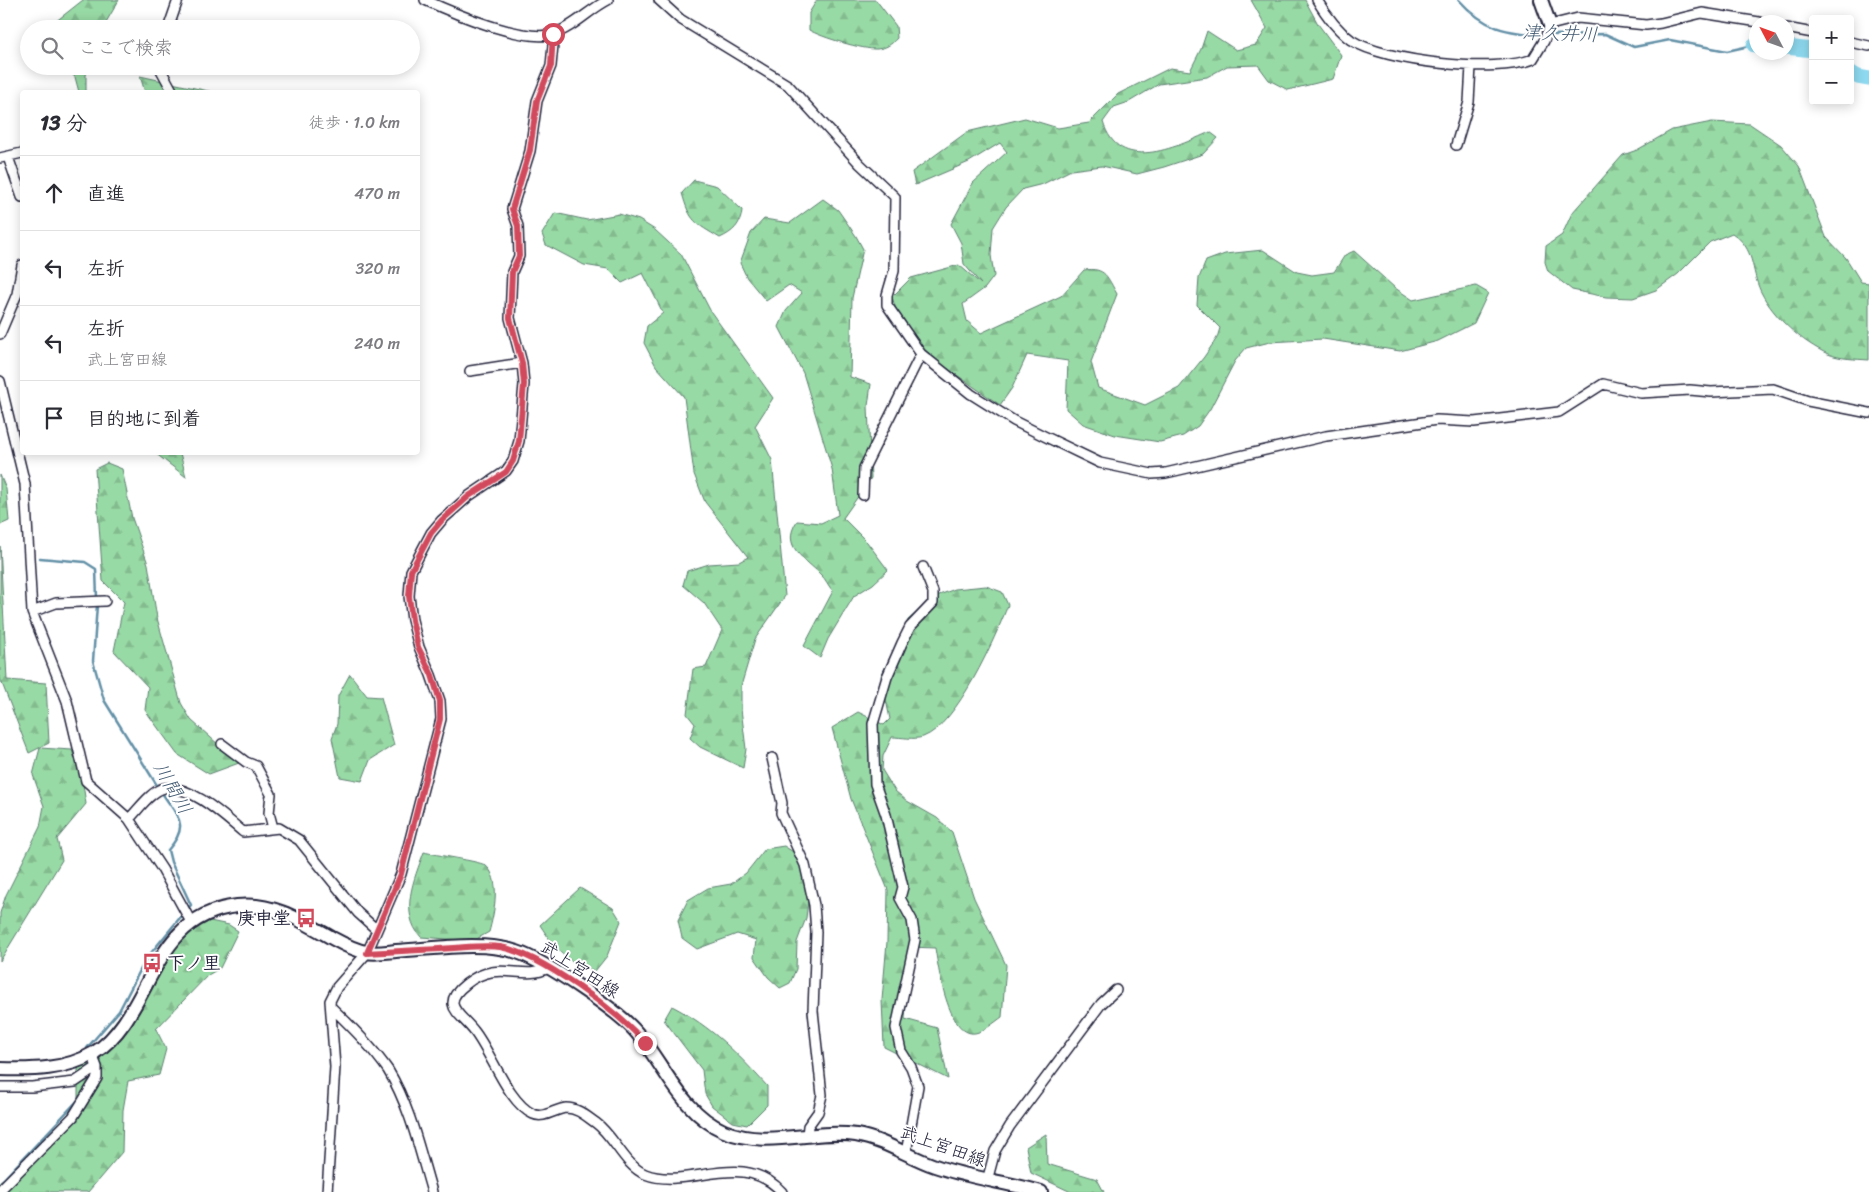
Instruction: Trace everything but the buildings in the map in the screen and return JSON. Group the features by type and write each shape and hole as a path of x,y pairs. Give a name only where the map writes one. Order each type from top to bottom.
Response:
{"main road":[{"path":"1541,0 1550,25"},
{"name":"武上宮田線","path":"0,1069 30,1070 57,1067 92,1054 109,1041 128,1014 169,944 191,922 220,910 237,906 262,906 288,913 347,946 367,953 500,947 525,955 548,968 624,1020 645,1043 682,1098 705,1120 724,1130 748,1138 771,1140 840,1134 861,1136 987,1186 1041,1192"}],"street":[{"path":"171,20 178,0"},
{"path":"425,0 504,30 533,37 554,34 608,0"},
{"path":"660,0 680,19 788,85 860,164 895,197 894,271 887,295 887,305 921,354 948,377 1014,421 1100,463 1152,474 1166,473 1346,433 1437,420 1474,422 1559,412 1604,384 1641,392 1690,390 1711,392 1773,389 1808,401 1869,414"},
{"path":"1317,0 1336,27 1352,41 1394,56 1471,66 1509,66 1533,59 1544,41 1550,25 1578,18 1661,24 1702,12 1749,20"},
{"path":"1794,29 1809,32"},
{"path":"327,1192 335,1067 330,1001 336,987 367,953 401,874 440,719 440,701 432,675 418,647 412,620 409,596 411,571 431,533 442,520 469,496 506,472 513,461 519,441 524,400 522,363 510,318 512,272 519,256 518,226 512,209 530,150 537,101 551,66 554,34"},
{"path":"1854,43 1869,46"},
{"path":"1456,145 1469,102 1471,66"},
{"path":"164,75 172,90"},
{"path":"20,154 4,158 20,193"},
{"path":"0,334 17,294 20,277"},
{"path":"863,495 864,468 921,354"},
{"path":"470,371 522,363"},
{"path":"0,381 25,484 32,612 66,701 86,781 129,819 162,869 191,922"},
{"path":"906,1153 918,1086 915,1076 901,1051 896,1023 915,940 912,920 900,898 903,887 886,815 875,784 873,724 881,694 902,643 910,627 933,603 933,592 923,567"},
{"path":"32,612 56,604 105,601"},
{"path":"222,744 256,766 270,794 269,813 273,828"},
{"path":"772,758 782,802 781,813 797,844 805,865 814,905 816,932 813,1011 822,1095 818,1112 808,1126 806,1136"},
{"path":"129,819 163,788 184,789 223,814 243,832 279,828 299,840 358,913 378,930"},
{"path":"548,968 539,973 497,970 480,975 466,984 455,996 452,1003 455,1012 475,1032 507,1086 523,1107 534,1114 545,1115 565,1108 579,1110 611,1136 633,1167 645,1174 661,1178 736,1170 754,1174 782,1192"},
{"path":"987,1186 995,1151 1010,1126 1101,1004 1116,990"},
{"path":"332,1008 357,1032 388,1071 400,1096 432,1192"},
{"path":"0,1190 50,1143 73,1117 98,1078 92,1054"},
{"path":"0,1087 32,1087 75,1082 97,1068"}],"green space":[{"path":"83,0 119,0 107,20 58,20"},
{"path":"817,0 876,0 896,26 897,38 886,47 871,49 815,33 809,30 809,13"},
{"path":"1251,0 1305,0 1318,24 1341,55 1333,79 1288,90 1269,80 1258,65 1227,66 1207,77 1159,84 1129,102 1114,107 1103,122 1111,138 1121,148 1134,152 1165,150 1210,132 1218,138 1203,154 1164,167 1137,174 1102,166 1071,170 1043,184 1023,189 1006,207 993,228 991,255 994,276 985,288 963,304 967,321 981,333 1061,296 1084,270 1097,270 1105,274 1117,294 1091,362 1098,388 1145,405 1179,388 1217,338 1220,328 1197,305 1199,278 1206,261 1225,254 1263,250 1297,272 1312,275 1334,272 1345,255 1354,251 1395,288 1413,300 1476,286 1488,293 1474,323 1438,341 1400,351 1323,339 1270,342 1246,348 1235,361 1210,409 1198,426 1183,436 1160,442 1115,435 1083,424 1066,409 1068,361 1027,355 1012,388 1000,405 938,362 902,328 892,297 911,278 959,265 981,284 964,264 961,243 951,224 973,183 1007,152 1000,143 969,162 915,185 912,172 967,132 1025,118 1058,128 1089,123 1118,94 1170,68 1190,71 1201,49 1207,31 1236,50 1256,45 1267,28"},
{"path":"73,75 86,75 86,90 78,90"},
{"path":"140,76 204,90 144,90"},
{"path":"1712,122 1750,124 1781,145 1799,166 1826,237 1846,258 1861,282 1869,283 1869,360 1843,358 1828,354 1808,343 1781,320 1761,292 1749,253 1740,239 1732,233 1710,242 1678,274 1656,290 1633,298 1606,297 1572,290 1548,271 1545,262 1546,246 1562,235 1572,213 1623,155 1637,150 1672,130"},
{"path":"694,180 717,186 742,210 736,227 720,238 699,225 688,210 682,193"},
{"path":"823,199 838,210 863,249 852,298 850,377 871,384 868,406 871,478 843,518 867,542 888,570 873,584 854,596 828,639 820,658 804,646 833,591 823,577 797,551 791,538 792,530 797,521 821,523 838,515 832,469 803,373 779,327 786,311 802,293 789,285 766,301 747,278 740,263 751,233 764,219 790,223"},
{"path":"555,213 587,220 619,214 639,220 655,230 681,254 711,312 773,398 755,426 772,460 785,596 755,639 741,686 741,709 746,749 743,768 700,747 690,738 695,724 687,714 693,669 706,667 722,630 704,603 683,585 687,571 709,564 739,562 748,557 705,502 694,474 684,397 656,366 644,343 647,326 663,313 643,273 622,283 608,269 584,265 546,245 542,234"},
{"path":"158,455 180,455 186,477"},
{"path":"107,463 122,469 132,518 148,564 157,618 181,703 191,720 239,763 209,774 177,754 145,710 148,687 114,651 124,602 103,581 95,469"},
{"path":"0,475 6,489 9,521 0,525"},
{"path":"0,546 7,680 46,683 49,743 29,753 0,678"},
{"path":"986,586 1002,592 1008,605 984,658 961,699 949,716 936,729 923,737 892,737 883,756 882,770 895,791 907,801 937,818 952,832 974,898 1006,965 1002,1017 985,1029 975,1033 966,1031 958,1024 951,1013 942,984 935,948 910,947 905,1019 937,1028 948,1079 884,1047 882,1000 887,942 888,890 851,799 832,728 858,712 884,725 890,719 881,676 908,620 934,597 955,589"},
{"path":"350,674 367,696 381,697 394,745 370,760 362,781 340,777 332,738 337,724 338,696"},
{"path":"40,748 72,750 83,784 86,804 57,839 62,860 0,961 0,913 6,895 40,827 44,806 33,775"},
{"path":"784,846 801,857 811,876 806,918 797,942 796,969 790,983 780,988 768,977 754,957 756,940 737,934 697,949 682,938 678,920 688,900 708,888 731,884 746,873 765,849"},
{"path":"424,852 481,863 490,871 494,878 495,897 489,932 473,941 421,937 414,928 411,917 410,896"},
{"path":"580,888 613,908 621,921 607,956 595,971 568,959 562,954 551,942 540,925"},
{"path":"210,921 229,925 238,931 220,968 208,975 156,1029 166,1049 159,1075 128,1081 123,1110 122,1152 88,1192 0,1192 0,1181 46,1148 78,1099 78,1069 181,938"},
{"path":"672,1006 712,1032 767,1086 767,1105 747,1125 733,1122 712,1106 705,1094 702,1070 664,1020"},
{"path":"1046,1134 1047,1164 1097,1179 1104,1192 1071,1192 1031,1173 1026,1147"}],"waterway":[{"name":"津久井川","path":"1459,0 1478,18 1497,28 1544,35"},
{"name":"津久井川","path":"1549,35 1605,34 1634,47 1670,40 1727,51 1749,46"},
{"name":"津久井川","path":"1794,48 1809,50"},
{"name":"津久井川","path":"1854,74 1869,79"},
{"name":"川間川","path":"40,558 85,562 96,569 97,599"},
{"name":"川間川","path":"97,605 93,661 104,700 158,787"},
{"name":"川間川","path":"161,791 179,821 179,833 168,850 171,862 191,905 187,910"},
{"name":"川間川","path":"87,1048 119,1011 146,959 183,914"},
{"name":"川間川","path":"0,1183 79,1099"}],"place":[{"name":"庚申堂","path":"306,918"},
{"name":"下ノ里","path":"152,963"}],"route":[{"path":"553,34 551,66 537,101 530,150 512,209 518,226 519,256 512,272 510,318 522,363 524,384 519,441 513,461 506,472 469,496 442,520 431,533 411,571 409,596 412,620 418,647 432,675 440,701 440,719 401,874 367,953 483,947 500,947 513,950 548,968 609,1008 624,1020 645,1043"}]}
